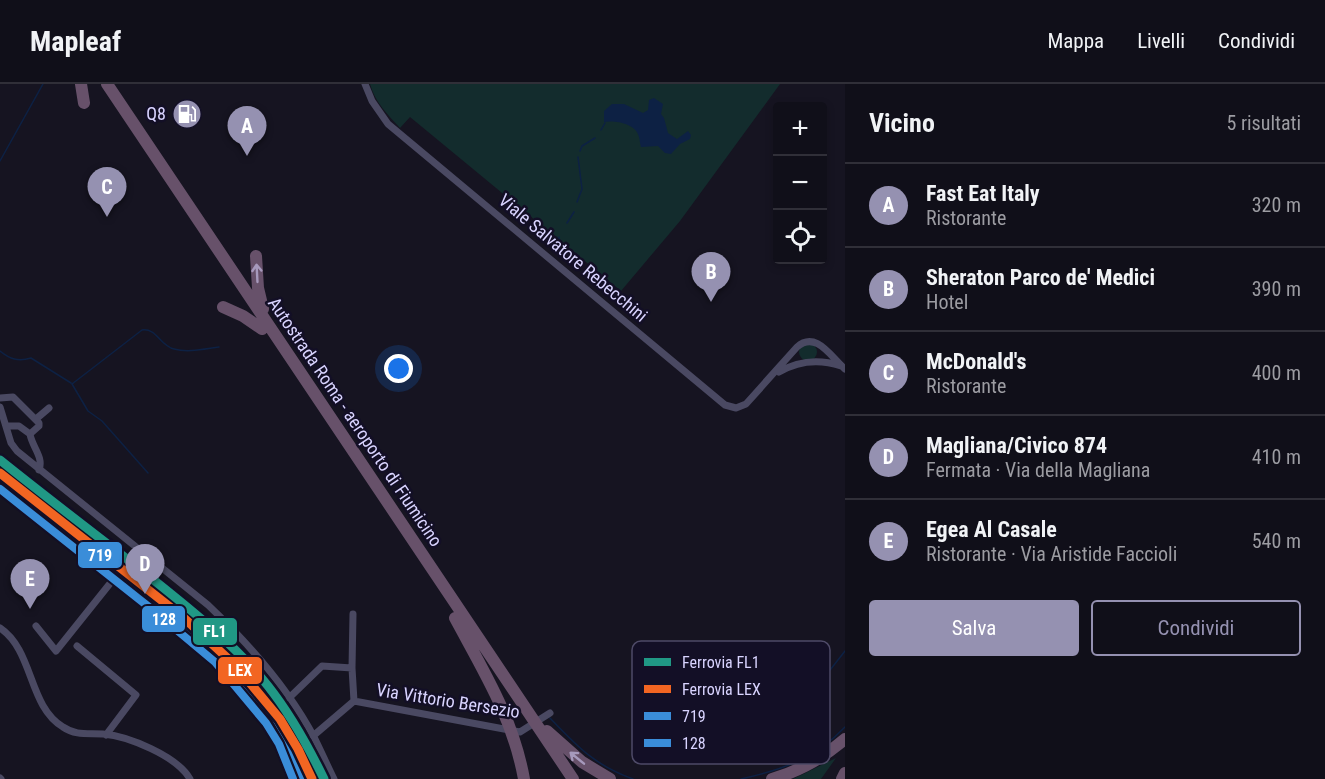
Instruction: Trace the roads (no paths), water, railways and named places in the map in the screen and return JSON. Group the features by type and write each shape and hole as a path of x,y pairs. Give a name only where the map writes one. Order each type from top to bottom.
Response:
{"highway":[{"path":"81,84 84,103"},
{"name":"Autostrada Roma - aeroporto di Fiumicino","path":"98,84 267,329 526,717"},
{"name":"Autostrada Roma - aeroporto di Fiumicino","path":"107,84 455,618 526,717"},
{"path":"256,256 260,300 267,329"},
{"path":"223,307 267,329"},
{"path":"455,618 494,688 510,724 524,779"},
{"path":"526,717 542,734 573,779"},
{"path":"542,734 563,779"},
{"path":"542,734 610,779"},
{"path":"830,751 845,739"},
{"path":"772,779 811,764"},
{"path":"842,779 845,773"}],"main road":[{"path":"0,476 210,644 255,692 282,728 304,779"}],"street":[{"name":"Viale Salvatore Rebecchini","path":"365,84 372,101 388,124 725,405 736,408 745,405 796,347"},
{"path":"802,364 796,355 796,347 808,340 819,344 821,353 817,362"},
{"name":"Viale Salvatore Rebecchini","path":"819,344 843,368"},
{"name":"Viale Salvatore Rebecchini","path":"774,374 792,366 817,362 826,362 843,368"},
{"path":"0,398 13,398 36,419 39,426 30,434"},
{"path":"0,406 15,449 208,605 229,625 289,698 313,736 334,779"},
{"path":"36,419 49,408"},
{"path":"7,426 19,426 30,434 32,445 41,460 39,470"},
{"path":"36,626 56,651 120,571"},
{"path":"353,614 354,701"},
{"path":"0,628 18,648 45,709 61,727 84,735 106,735 129,739 148,747 185,771 190,779"},
{"path":"77,646 136,695 106,735"},
{"path":"289,698 322,666 352,668"},
{"name":"Via Vittorio Bersezio","path":"313,736 354,701 520,732 550,713"}],"water":[{"path":"654,98 663,104 661,114 668,133 677,139 688,131 691,135 690,139 680,144 671,154 665,153 658,146 641,147 634,128 619,122 604,122 604,111 612,104 624,104 643,113 648,110 649,100"}],"waterway":[{"path":"0,161 43,84"},
{"path":"601,130 605,123"},
{"path":"580,151 582,146 595,138"},
{"path":"577,202 582,189 578,157"},
{"path":"567,223 574,212"},
{"path":"148,473 102,421 88,411 72,384 142,330 155,334 174,349 190,351 219,347"},
{"path":"0,351 14,359 31,358 71,383"},
{"path":"830,670 845,651"},
{"path":"550,718 597,761 633,779"},
{"path":"830,741 845,727"},
{"path":"741,779 791,764"}],"rail line":[{"name":"FL1","path":"0,460 174,596 239,654 284,708 324,779"},
{"name":"LEX","path":"0,473 184,618 236,666 280,719 312,779"}],"place":[{"name":"Q8","path":"187,114"},
{"name":"Fast Eat Italy","path":"247,156"},
{"name":"McDonald's","path":"107,217"},
{"name":"Sheraton Parco de' Medici","path":"711,302"},
{"name":"Magliana/Civico 874","path":"145,594"},
{"name":"Egea Al Casale","path":"30,609"}]}
